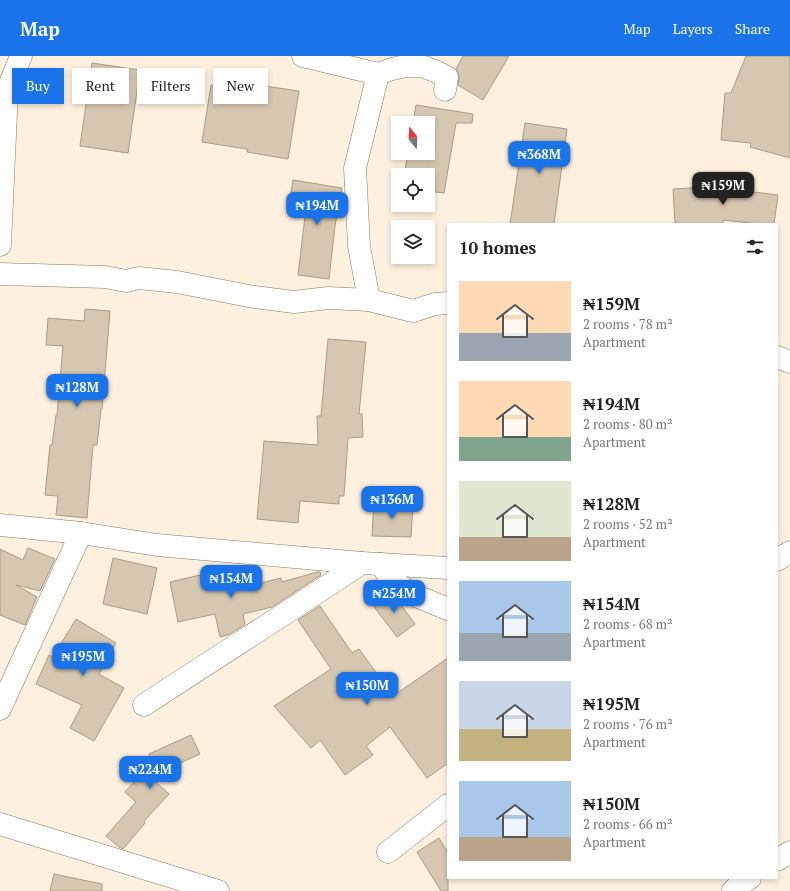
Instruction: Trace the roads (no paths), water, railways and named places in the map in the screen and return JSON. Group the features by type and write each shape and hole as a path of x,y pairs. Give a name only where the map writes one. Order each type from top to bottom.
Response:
{"street":[{"path":"0,245 8,91 21,56"},
{"path":"303,56 378,74 405,66 421,66 447,77 445,90"},
{"path":"369,300 359,246 355,168 378,74"},
{"path":"0,274 105,277 126,281 139,278 177,282 254,297 294,302 328,298 369,300 413,311 435,304 447,304"},
{"path":"778,357 790,362"},
{"path":"0,525 81,533 157,545 447,568"},
{"path":"0,708 81,533"},
{"path":"778,559 790,552"},
{"path":"371,563 394,582 414,595 447,609"},
{"path":"144,704 235,644 309,598 371,563"},
{"path":"388,852 447,806"},
{"path":"0,824 218,891"},
{"path":"778,859 790,852"},
{"path":"733,891 748,879"}]}
